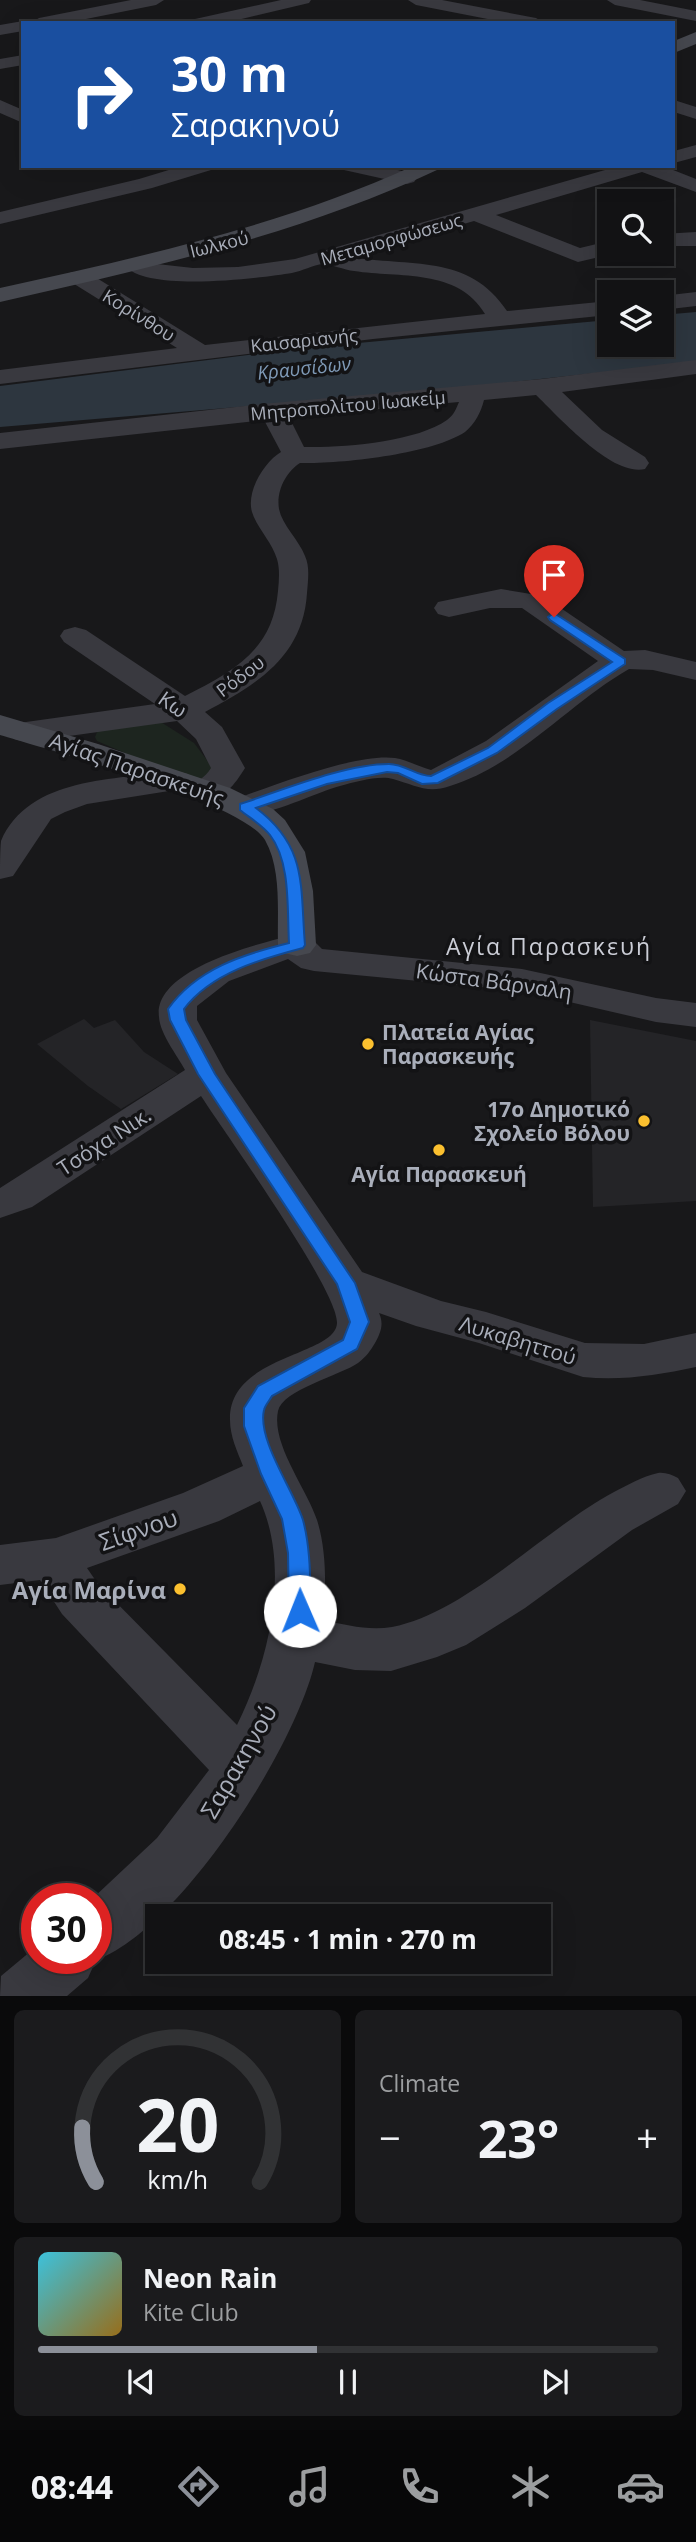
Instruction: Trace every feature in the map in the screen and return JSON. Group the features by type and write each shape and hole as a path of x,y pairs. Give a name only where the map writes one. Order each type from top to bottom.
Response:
{"main road":[{"path":"675,48 696,37"},
{"name":"Ιωλκού","path":"0,295 136,265 273,229 407,178 426,168"},
{"name":"Αγίας Παρασκευής","path":"13,729 118,759 191,786 245,807 268,824 286,850 292,879 297,945"}],"street":[{"path":"80,0 106,11"},
{"path":"50,21 156,0"},
{"path":"235,0 266,8"},
{"path":"416,0 526,21"},
{"path":"465,21 519,0"},
{"path":"615,0 696,16"},
{"path":"208,21 266,8 302,8"},
{"path":"0,30 21,26"},
{"path":"0,64 21,60"},
{"path":"0,106 19,126"},
{"path":"675,106 696,113"},
{"path":"675,157 696,151"},
{"path":"0,218 145,184 197,168"},
{"path":"360,168 407,178"},
{"name":"Μεταμορφώσεως","path":"136,265 158,272 211,273 283,268 327,258 636,168"},
{"path":"648,168 696,186"},
{"path":"124,172 145,184"},
{"path":"0,201 22,213"},
{"path":"476,214 578,255 597,251"},
{"path":"674,240 696,239"},
{"path":"327,258 349,264 418,271 460,281 480,291 500,319"},
{"name":"Κορίνθου","path":"79,277 200,352"},
{"path":"674,302 696,299"},
{"name":"Καισαριανής","path":"0,377 200,352 597,309"},
{"name":"Μητροπολίτου Ιωακείμ","path":"0,441 273,411 542,387 696,367"},
{"path":"542,387 593,436 636,463"},
{"path":"273,411 295,455 322,457 432,437 457,426 471,409 473,394"},
{"name":"Ρόδου","path":"13,729 184,710 210,698 251,671 268,656 285,629 291,612 294,570 291,556 265,510 265,500 267,487 282,463 295,455"},
{"path":"449,608 517,597 532,602 620,662"},
{"name":"Κω","path":"75,636 184,710 210,734 228,768 219,783 191,786"},
{"path":"245,807 324,780 387,768 401,769 428,781 442,778 493,750 552,706 620,662 640,659 696,671"},
{"path":"0,868 39,812 47,806 84,796 191,786"},
{"name":"Κώστα Βάρναλη","path":"297,945 301,953 314,960 522,980 656,1010 696,1015"},
{"name":"Σαρακηνού","path":"112,1918 175,1858 218,1805 265,1725 282,1685 296,1637 300,1611 298,1553 292,1519 271,1474 254,1426 254,1408 265,1391 345,1348 354,1339 360,1322 346,1283 207,1074 178,1020 176,1009 180,1000 215,975 256,955 297,945"},
{"path":"656,1010 696,1003"},
{"name":"Τσόχα Νικ.","path":"0,1204 17,1197 207,1074"},
{"name":"Λυκαβηττού","path":"346,1283 432,1315 485,1328 583,1360 644,1361 696,1350"},
{"name":"Σίφνου","path":"0,1564 58,1558 201,1507 271,1474"},
{"path":"296,1637 371,1650 390,1650 423,1640 488,1605 614,1516 661,1491"},
{"path":"58,1558 61,1572 80,1599 241,1766"},
{"path":"22,1996 48,1974"}],"shaded area":[{"path":"156,719 194,743 216,772 210,778 188,780 97,741 95,737 98,730"},
{"path":"84,1019 94,1028 115,1020 144,1052 178,1074 121,1109 37,1044"},
{"name":"17ο Δημοτικό Σχολείο Βόλου","path":"590,1020 696,1041 696,1201 593,1207"}],"water":[{"name":"Κραυσίδων","path":"696,312 696,362 431,391 0,427 0,386 304,348 597,321 597,357 674,357 674,314"}],"place":[{"name":"Πλατεία Αγίας Παρασκευής","path":"368,1044"},
{"name":"17ο Δημοτικό Σχολείο Βόλου","path":"644,1121"},
{"name":"Αγία Παρασκευή","path":"439,1150"},
{"name":"Αγία Μαρίνα","path":"180,1589"}],"district":[{"name":"Αγία Παρασκευή","path":"549,946"}],"route":[{"path":"300,1611 298,1553 292,1519 271,1474 254,1426 254,1408 265,1391 350,1345 360,1322 346,1283 207,1074 178,1020 176,1009 180,1000 215,975 256,955 297,945 292,879 286,850 268,824 245,807 324,780 387,768 401,769 422,780 442,778 493,750 552,706 620,662 554,617"}]}
